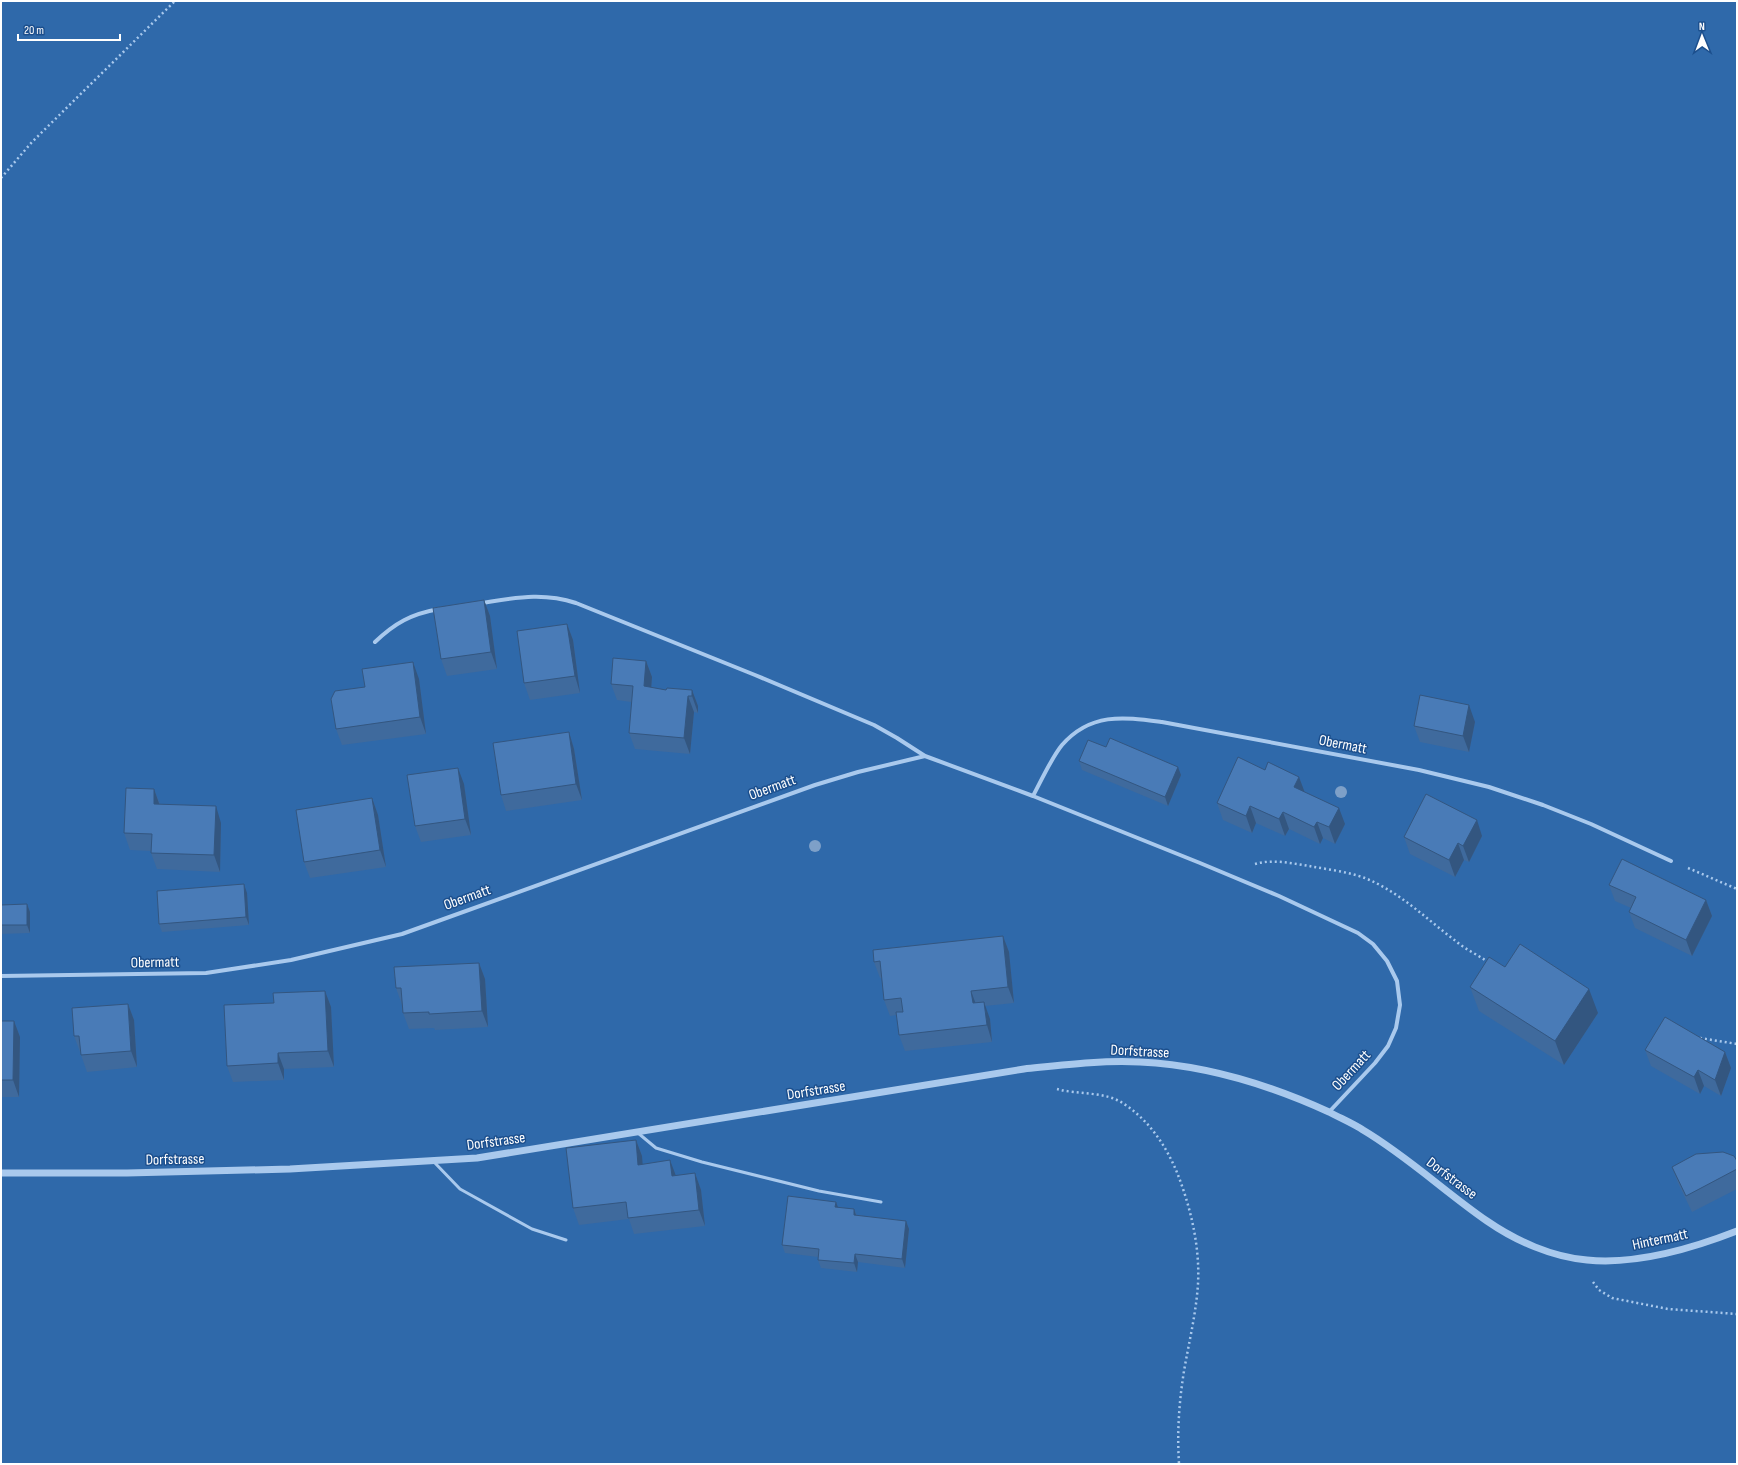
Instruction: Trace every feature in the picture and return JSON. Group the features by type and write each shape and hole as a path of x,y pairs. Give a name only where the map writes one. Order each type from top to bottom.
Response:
{"street":[{"name":"Obermatt","path":"473,604 526,596 561,598 576,603 874,725 925,756 1033,796 1279,896 1358,933 1373,944 1387,961 1397,981 1400,1005 1396,1028 1388,1046 1376,1063 1328,1112"},
{"path":"375,642 390,628 401,621 414,615 443,609"},
{"name":"Obermatt","path":"1033,796 1061,746 1074,734 1089,724 1107,718 1126,718 1162,722 1404,767 1489,787 1543,805 1591,824 1671,861"},
{"name":"Obermatt","path":"1,976 152,975 206,972 291,960 347,948 402,934 815,784 925,756"},
{"name":"Dorfstrasse","path":"1,1173 119,1173 290,1169 434,1162 477,1158 1024,1069 1099,1062 1140,1062 1175,1065 1219,1073 1288,1095 1328,1112 1363,1130 1488,1222 1514,1237 1546,1251 1586,1260"},
{"name":"Hintermatt","path":"1586,1260 1618,1261 1649,1256 1683,1249 1737,1231"}],"lane":[{"path":"636,1132 656,1148 702,1162 819,1190 881,1202"},
{"path":"434,1162 460,1189 532,1229 566,1240"}],"path":[{"path":"1,178 32,142 175,1"},
{"path":"1232,877 1246,867 1263,861 1288,863 1338,871 1372,881 1397,895 1433,921 1457,943 1485,960"},
{"path":"1671,861 1737,889"},
{"path":"1693,1034 1700,1038 1737,1044"},
{"path":"1024,1069 1042,1083 1058,1089 1112,1098 1124,1103 1150,1127 1163,1144 1177,1172 1186,1196 1193,1225 1198,1283 1194,1318 1179,1408 1179,1464"},
{"path":"1586,1260 1593,1282 1600,1290 1612,1298 1668,1309 1737,1314"}],"shaded area":[{"path":"1,1 1737,1 1737,1464 1,1464"}],"building":[{"path":"484,600 491,652 441,659 433,608"},
{"path":"567,624 575,676 524,683 517,631"},
{"path":"613,658 646,661 644,686 666,690 667,688 692,690 692,696 688,696 684,738 629,733 633,686 611,684"},
{"path":"413,662 420,717 336,729 331,699 335,691 365,687 362,669"},
{"path":"1420,695 1469,705 1463,736 1414,726"},
{"path":"569,732 576,784 501,795 493,743"},
{"path":"1110,738 1178,767 1165,797 1079,761 1088,740 1106,747"},
{"path":"1238,757 1265,770 1268,762 1299,777 1294,787 1339,808 1329,827 1317,822 1314,827 1283,812 1279,819 1250,806 1246,816 1217,803"},
{"path":"458,768 465,819 415,826 407,775"},
{"path":"126,788 154,789 154,804 216,806 214,855 151,853 152,834 124,833"},
{"path":"1426,794 1477,820 1463,846 1458,843 1449,860 1404,837"},
{"path":"372,798 380,850 304,862 296,810"},
{"path":"1622,859 1706,900 1686,940 1629,912 1636,897 1609,885"},
{"path":"244,884 246,917 159,924 157,891"},
{"path":"27,904 27,925 1,925 1,905"},
{"path":"1003,936 1008,987 971,991 973,1003 984,1002 987,1025 899,1035 896,1012 903,1012 901,998 884,1000 880,961 874,962 873,950"},
{"path":"1520,944 1589,989 1555,1041 1470,987 1489,957 1505,967"},
{"path":"479,963 482,1011 429,1014 429,1012 403,1013 401,988 396,988 394,967"},
{"path":"325,991 328,1051 278,1053 278,1063 227,1066 224,1005 274,1003 273,993"},
{"path":"128,1004 131,1051 81,1055 79,1036 74,1036 72,1008"},
{"path":"1665,1017 1725,1052 1715,1080 1698,1070 1694,1077 1645,1050"},
{"path":"1,1021 14,1021 13,1080 1,1080"},
{"path":"636,1140 638,1165 670,1160 672,1176 695,1173 699,1210 628,1218 626,1202 573,1208 566,1148"},
{"path":"1723,1152 1734,1156 1737,1161 1737,1169 1686,1196 1672,1167 1696,1154"},
{"path":"788,1196 836,1202 835,1207 854,1209 854,1215 906,1221 902,1259 855,1254 854,1263 818,1260 819,1249 782,1245"}]}
